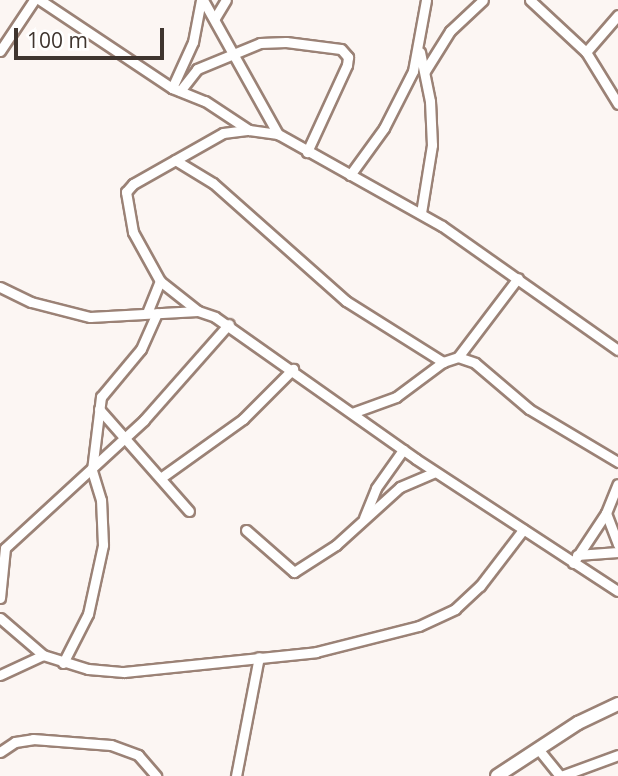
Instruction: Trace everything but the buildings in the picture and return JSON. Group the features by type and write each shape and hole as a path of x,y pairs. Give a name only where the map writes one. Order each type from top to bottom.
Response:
{"street":[{"path":"0,51 34,0"},
{"path":"40,0 176,90 249,130"},
{"path":"176,90 193,42 202,0"},
{"path":"202,0 234,51 278,134"},
{"path":"215,18 226,0"},
{"path":"350,175 384,128 419,51 426,0"},
{"path":"425,71 450,31 483,0"},
{"path":"530,0 586,52 618,104"},
{"path":"586,52 618,15"},
{"path":"176,90 197,69 234,51 286,41 346,53 347,65 307,152"},
{"path":"419,51 425,71 432,145 421,213"},
{"path":"618,350 421,213 278,134 249,130 215,136 133,184 124,200 133,232 160,281 198,312 229,324 435,472 523,530 575,559 618,591"},
{"path":"175,160 212,183 281,248 346,300 443,362"},
{"path":"458,358 518,278"},
{"path":"64,663 88,614 102,556 103,519 92,470 99,409 109,382 141,349 160,281"},
{"path":"0,287 66,313 90,317 198,312"},
{"path":"0,598 5,548 126,437 229,324"},
{"path":"352,413 416,386 443,362 458,358 475,363 529,409 618,462"},
{"path":"162,477 243,419 293,369"},
{"path":"99,409 190,511"},
{"path":"363,520 376,488 403,450"},
{"path":"246,530 295,572 363,520 400,487 435,472"},
{"path":"575,559 606,513 618,484"},
{"path":"606,513 618,545"},
{"path":"0,618 43,654 64,663 124,672 316,652 419,626 455,608 480,586 523,530"},
{"path":"575,559 618,552"},
{"path":"0,675 43,654"},
{"path":"236,776 259,657"},
{"path":"497,776 578,723 618,704"},
{"path":"0,752 15,742 33,739 111,745 138,755 156,776"},
{"path":"539,750 561,776 618,755"}]}
